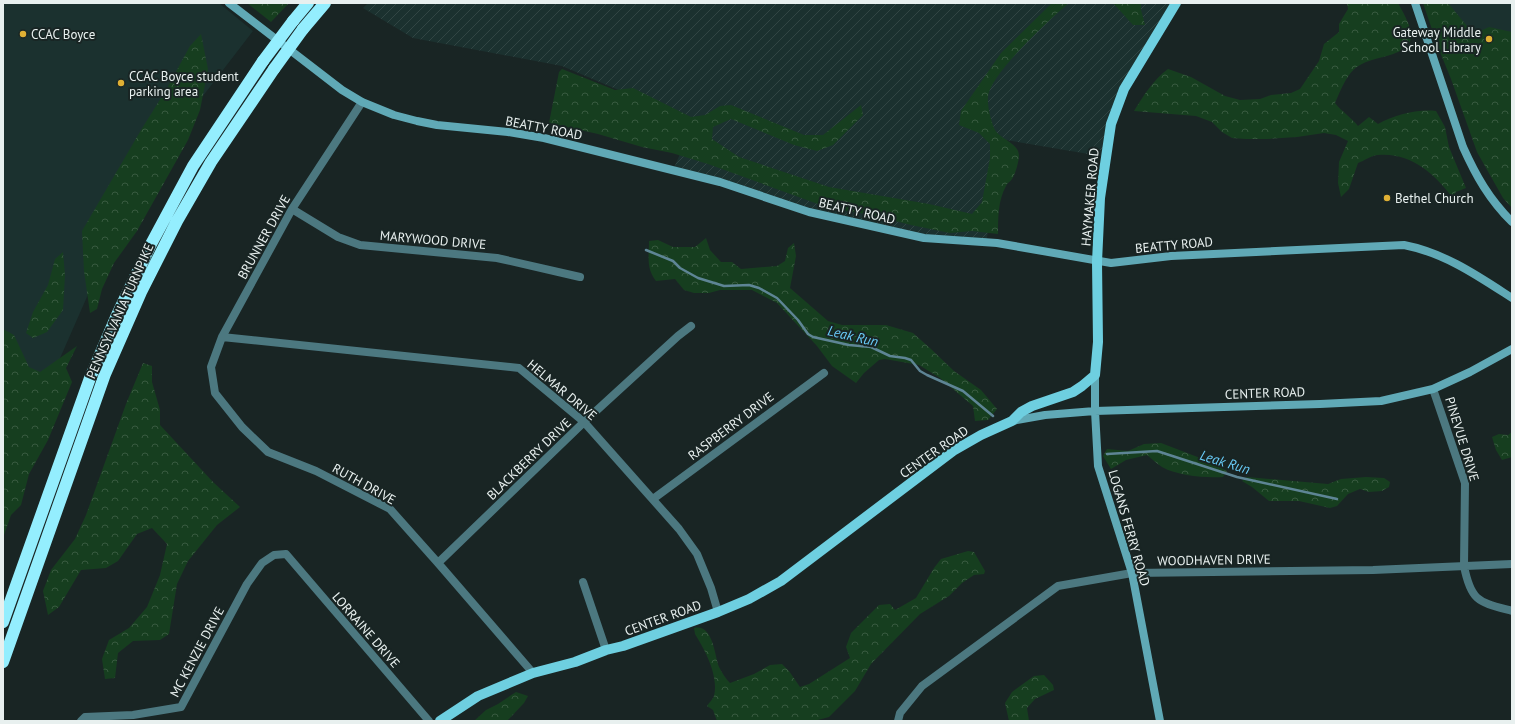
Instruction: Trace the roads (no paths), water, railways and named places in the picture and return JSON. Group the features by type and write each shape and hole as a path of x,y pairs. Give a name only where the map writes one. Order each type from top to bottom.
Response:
{"highway":[{"name":"PENNSYLVANIA TURNPIKE","path":"3,622 90,378 123,302 150,246 193,166 263,61 308,3"},
{"name":"PENNSYLVANIA TURNPIKE","path":"3,662 98,393 135,306 177,221 211,162 274,69 303,29 325,3"}],"main road":[{"name":"HAYMAKER ROAD","path":"1095,375 1098,342 1100,198 1111,124 1124,89 1176,3"},
{"path":"1012,422 1021,412 1044,400 1073,392 1095,375"},
{"name":"CENTER ROAD","path":"440,721 478,696 533,673 575,662 606,650 623,646 718,612 749,599 781,581 953,452 981,435 1012,422"}],"street":[{"name":"BEATTY ROAD","path":"229,3 313,68 362,102 394,115 437,125 508,132 544,138 720,182 809,212 924,238 997,243 1110,263 1171,256 1404,246 1418,248 1460,265 1512,298"},
{"path":"1413,3 1463,147 1472,168 1482,187 1512,222"},
{"name":"BRUNNER DRIVE","path":"215,393 211,367 222,338 292,209 362,102"},
{"name":"MARYWOOD DRIVE","path":"292,209 338,237 360,245 497,258 580,277"},
{"name":"BLACKBERRY DRIVE","path":"438,563 584,422 678,336 691,326"},
{"name":"HELMAR DRIVE","path":"222,338 519,368 584,422 679,529 697,554 711,588 718,612"},
{"name":"CENTER ROAD","path":"1012,422 1045,415 1095,411 1381,401 1433,390 1512,349"},
{"name":"RASPBERRY DRIVE","path":"653,499 824,373"},
{"name":"HAYMAKER ROAD","path":"1095,375 1095,411"},
{"name":"PINEVUE DRIVE","path":"1433,390 1465,483 1464,566 1466,578 1473,595 1484,603 1512,611"},
{"name":"RUTH DRIVE","path":"215,393 242,427 268,452 316,471 390,509 533,673"},
{"name":"LOGANS FERRY ROAD","path":"1095,411 1098,466 1132,573 1160,721"},
{"name":"MC KENZIE DRIVE","path":"80,721 85,717 133,715 181,707 247,584 262,563 274,555 286,554"},
{"name":"LORRAINE DRIVE","path":"286,554 429,721"},
{"name":"WOODHAVEN DRIVE","path":"898,721 900,713 922,686 1058,586 1132,573 1373,570 1512,564"},
{"path":"583,582 606,650"}],"waterway":[{"name":"Leak Run","path":"646,250 673,261 680,268 698,278 724,286 749,285 759,288 777,298 798,320 808,334 813,337 849,345 871,347 890,356 911,360 920,371 963,391 993,416"},
{"name":"Leak Run","path":"1107,454 1157,451 1237,477 1337,499"}],"place":[{"name":"CCAC Boyce","path":"23,34"},
{"name":"Gateway Middle School Library","path":"1489,39"},
{"name":"CCAC Boyce student parking area","path":"121,83"},
{"name":"Bethel Church","path":"1387,198"}]}
